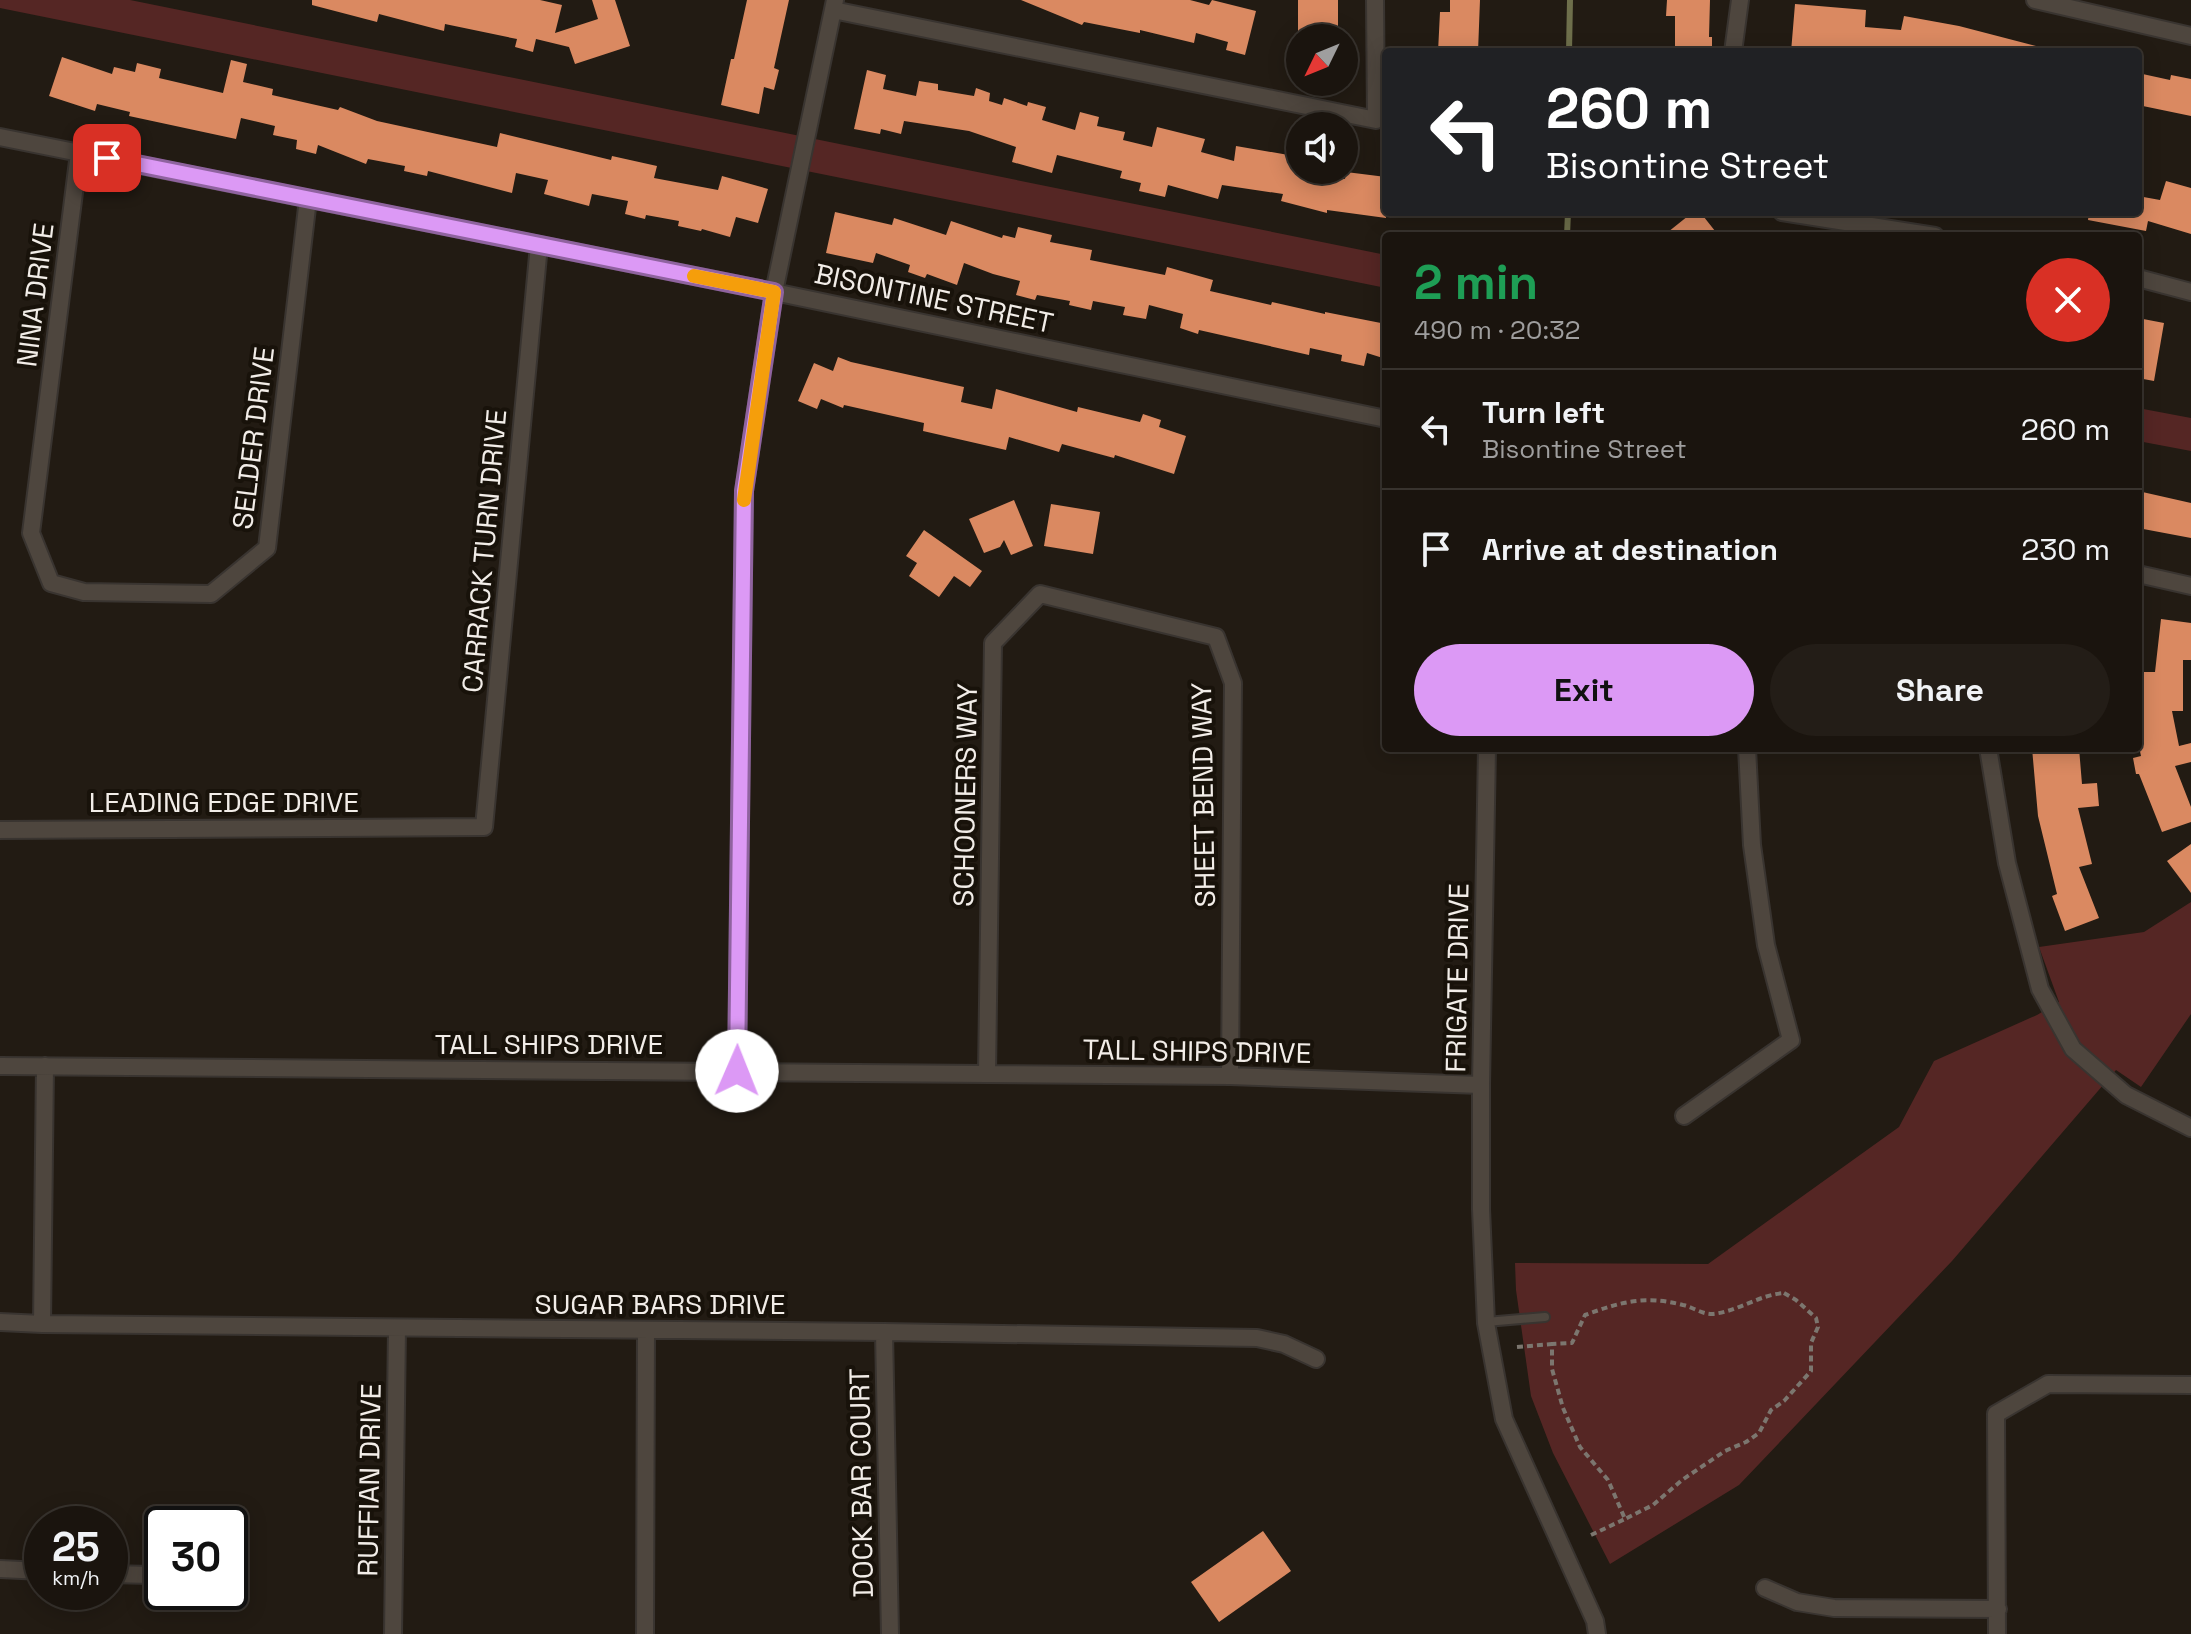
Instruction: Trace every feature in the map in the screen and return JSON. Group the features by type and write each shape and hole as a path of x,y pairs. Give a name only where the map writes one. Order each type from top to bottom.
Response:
{"street":[{"path":"737,1071 744,491 774,292 834,5 1376,120 1375,0"},
{"path":"1734,48 1740,0"},
{"path":"2035,0 2191,36"},
{"name":"BISONTINE STREET","path":"0,137 774,292 1382,418"},
{"name":"NINA DRIVE","path":"51,583 31,533 79,153"},
{"name":"SELDER DRIVE","path":"51,583 84,592 211,594 267,548 308,199"},
{"path":"1808,216 1910,232"},
{"name":"CARRACK TURN DRIVE","path":"449,827 484,827 539,245"},
{"path":"2142,279 2191,292"},
{"path":"2142,575 2191,586"},
{"name":"SCHOONERS WAY","path":"987,1074 993,643 1040,594 1097,608"},
{"name":"SHEET BEND WAY","path":"1097,608 1216,637 1233,683 1230,1076"},
{"name":"FRIGATE DRIVE","path":"1487,752 1481,1085 1481,1209 1486,1323 1504,1419 1595,1621 1597,1634"},
{"path":"1684,1116 1791,1040 1766,945 1752,845 1747,752"},
{"path":"1989,752 2007,863 2040,989 2073,1049 2126,1095 2191,1128"},
{"name":"LEADING EDGE DRIVE","path":"0,830 449,827"},
{"name":"TALL SHIPS DRIVE","path":"0,1066 1230,1076 1481,1085"},
{"path":"42,1324 45,1066"},
{"name":"SUGAR BARS DRIVE","path":"0,1322 1257,1338 1284,1344 1316,1359"},
{"name":"RUFFIAN DRIVE","path":"393,1634 397,1328"},
{"path":"645,1634 646,1330"},
{"name":"DOCK BAR COURT","path":"884,1332 890,1634"},
{"path":"1997,1634 1996,1414 2048,1384 2191,1385"},
{"path":"0,1569 24,1570"},
{"path":"1765,1588 1797,1602 1834,1608 1998,1609"}],"lane":[{"path":"1486,1323 1545,1317"}],"path":[{"path":"1517,1347 1572,1343 1585,1315 1624,1301 1664,1301 1686,1305 1706,1314 1718,1313 1771,1294 1784,1293 1816,1318 1818,1327 1811,1343 1811,1371 1784,1401 1771,1410 1759,1433 1682,1480 1653,1505 1591,1535"},
{"path":"1552,1344 1552,1369 1563,1408 1580,1447 1608,1480 1625,1519"}],"shaded area":[{"path":"0,0 130,0 1382,254 1382,287 0,8"},
{"path":"2142,409 2191,418 2191,451 2142,442"},
{"path":"2191,902 2191,1014 2141,1087 2116,1070 1952,1261 1739,1485 1610,1564 1553,1453 1531,1396 1515,1263 1708,1264 1899,1127 1934,1061 2059,1002 2039,947 2144,932"}],"building":[{"path":"312,0 540,0 562,5 555,33 598,19 592,0 615,0 630,46 575,64 569,47 536,39 533,52 515,47 517,39 445,24 444,31 379,14 377,22 312,5"},
{"path":"747,0 789,0 774,68 779,70 774,90 764,87 759,114 721,105"},
{"path":"1021,0 1190,0 1209,5 1212,0 1256,11 1245,55 1226,50 1228,42 1196,33 1194,43 1140,30 1140,33 1084,22 1082,25"},
{"path":"1298,0 1338,0 1338,24 1298,24"},
{"path":"1450,0 1480,0 1478,48 1438,48 1440,12 1450,12"},
{"path":"1667,0 1710,0 1709,37 1712,37 1712,48 1675,48 1675,16 1666,16"},
{"path":"1795,4 1866,10 1865,27 1901,30 1904,16 1959,26 2036,46 2036,48 1791,48"},
{"path":"62,57 112,74 114,67 135,72 137,63 161,69 159,78 223,93 231,60 247,64 243,82 273,89 272,95 338,110 340,107 377,121 497,147 500,133 611,160 612,156 657,166 654,178 718,190 722,176 768,189 758,223 736,217 730,237 678,226 679,221 625,214 628,201 592,194 589,206 544,194 548,180 516,173 512,193 428,171 427,176 404,171 405,166 368,159 366,164 318,145 316,154 296,149 297,140 273,135 275,126 241,118 236,139 129,116 130,112 97,104 95,111 49,96"},
{"path":"867,70 886,75 883,89 916,96 919,81 938,84 938,90 974,96 976,88 990,93 989,101 1002,105 1004,98 1027,106 1028,102 1046,107 1042,120 1075,130 1080,112 1099,117 1097,126 1125,132 1123,140 1152,147 1157,127 1205,139 1201,152 1234,161 1236,146 1286,155 1286,184 1358,184 1358,174 1382,176 1382,216 1386,218 1327,210 1327,213 1281,201 1283,194 1222,185 1218,199 1168,185 1165,197 1139,191 1141,183 1120,178 1122,171 1057,155 1052,173 1012,162 1016,147 969,131 904,121 901,134 881,129 880,134 854,129"},
{"path":"2142,74 2170,80 2171,75 2191,79 2191,116 2142,106"},
{"path":"2166,181 2191,188 2191,234 2148,221 2146,231 2088,220 2088,216 2142,216 2142,197 2160,200"},
{"path":"835,212 892,225 894,218 946,235 951,221 1002,238 1003,235 1015,238 1018,227 1052,235 1050,242 1092,250 1090,260 1165,275 1167,267 1213,280 1210,291 1271,305 1272,302 1382,323 1382,358 1367,353 1364,366 1341,361 1342,355 1310,348 1309,355 1199,330 1198,334 1180,328 1183,314 1149,305 1146,319 1123,315 1125,307 1093,301 1091,310 1069,305 1070,301 1037,295 1035,300 1016,295 1020,281 964,263 957,285 927,274 925,278 908,272 910,265 876,253 873,263 826,253"},
{"path":"1688,216 1703,216 1716,232 1668,232"},
{"path":"2142,319 2164,323 2154,381 2142,379"},
{"path":"838,357 964,387 961,402 992,409 996,389 1077,412 1078,407 1140,422 1143,414 1161,420 1159,427 1186,436 1174,474 1115,455 1114,458 1062,444 1059,452 1009,437 1006,450 923,431 924,423 844,405 843,408 821,399 817,409 798,401 814,363 833,371"},
{"path":"2142,492 2191,503 2191,538 2142,529"},
{"path":"1014,500 1033,546 1011,555 1004,540 1000,547 984,553 969,519"},
{"path":"1051,504 1100,512 1093,554 1044,546"},
{"path":"924,530 982,571 970,587 954,576 939,597 909,576 917,563 906,556"},
{"path":"2161,619 2191,623 2191,660 2183,660 2183,711 2172,711 2179,746 2191,743 2191,762 2175,766 2191,807 2191,822 2162,832 2139,774 2136,774 2133,758 2141,756 2142,752 2142,672 2155,672"},
{"path":"2032,752 2079,752 2082,784 2097,783 2099,806 2078,808 2092,864 2079,867 2099,918 2065,931 2052,896 2057,894 2038,816"},
{"path":"2191,844 2191,893 2167,861"},
{"path":"1263,1531 1291,1571 1219,1622 1191,1582"}],"waterway":[{"path":"1569,48 1570,0"},
{"path":"1567,232 1568,216"}],"slow traffic":[{"path":"694,276 774,292 744,500"}],"route":[{"path":"107,158 774,292 744,491 737,1071"}]}
